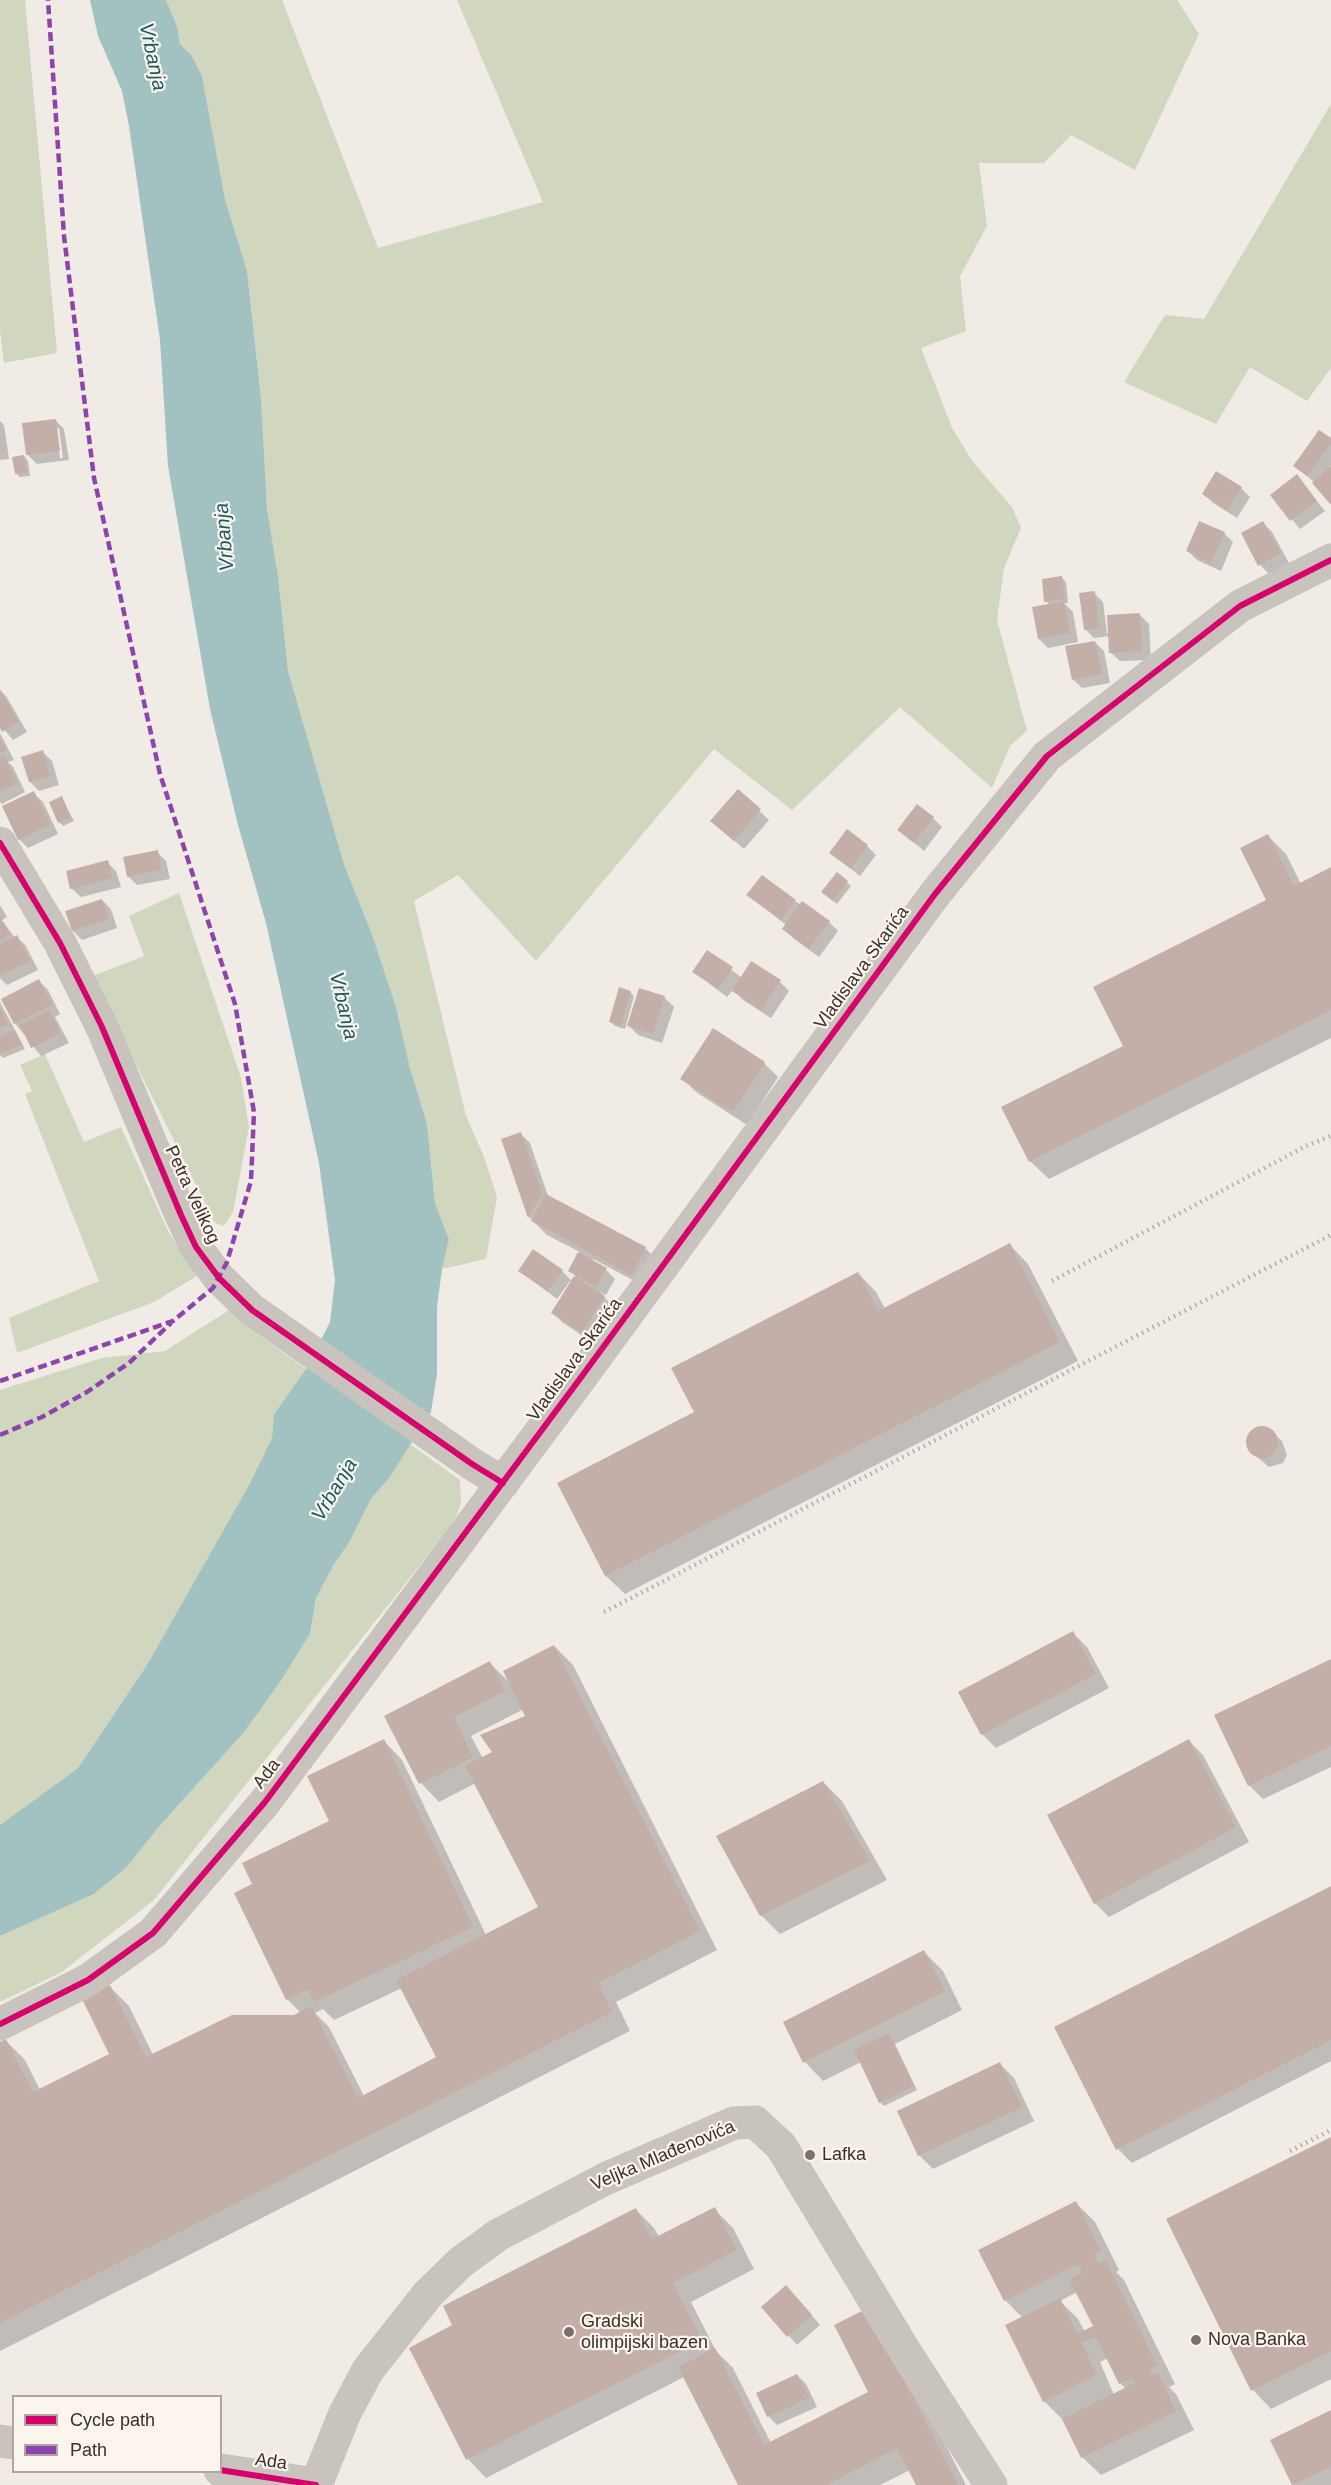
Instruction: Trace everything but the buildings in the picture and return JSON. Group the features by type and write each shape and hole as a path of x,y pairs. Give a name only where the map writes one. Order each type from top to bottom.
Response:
{"street":[{"name":"Vladislava Skarića","path":"503,1483 935,894 1047,756 1240,606 1331,560"},
{"name":"Petra Velikog","path":"0,843 60,943 102,1027 196,1247 219,1278 252,1310 472,1464 503,1483"},
{"name":"Ada","path":"0,2024 88,1980 153,1933 265,1802 503,1483"},
{"name":"Veljka Mlađenovića","path":"316,2484 345,2413 368,2370 428,2294 461,2262 498,2235 605,2179 734,2123 755,2122 781,2146 906,2353 991,2485"},
{"name":"Ada","path":"222,2470 316,2484"}],"green space":[{"path":"0,0 25,0 57,353 4,363 0,330"},
{"path":"166,0 282,0 378,248 543,202 457,0 1177,0 1199,34 1135,170 1071,135 1044,163 979,163 987,226 960,276 966,331 921,348 952,428 973,462 1012,507 1021,528 1004,568 997,620 1027,731 1010,746 992,788 900,707 792,810 714,749 536,961 458,875 414,901 466,1116 484,1157 497,1197 486,1259 442,1269 449,1239 435,1203 427,1124 410,1068 396,1007 372,934 344,864 288,671 278,576 267,508 261,398 247,271 225,199 202,76 192,56 180,44 177,26"},
{"path":"1331,104 1331,368 1307,401 1250,367 1216,424 1124,382 1165,315 1204,319"},
{"path":"179,893 241,1078 249,1127 233,1212 224,1226 215,1223 92,976 144,956 129,916"},
{"path":"45,1054 84,1142 121,1127 168,1231 197,1276 154,1302 17,1353 9,1318 99,1281 25,1094 32,1091 20,1065"},
{"path":"229,1310 243,1324 306,1369 274,1414 272,1438 249,1485 147,1665 78,1768 0,1825 0,1390 102,1358 165,1351"},
{"path":"410,1444 460,1480 461,1503 447,1531 154,1900 62,1972 0,2002 0,1936 94,1894 127,1867 157,1829 245,1731 310,1634 316,1598 334,1564 349,1543 371,1499"}],"water":[{"name":"Vrbanja","path":"90,0 166,0 177,26 180,44 192,56 202,76 225,199 247,271 261,398 267,508 278,576 288,671 344,864 372,934 396,1007 410,1068 427,1124 435,1203 449,1239 437,1307 437,1374 431,1412 391,1475 371,1499 349,1543 334,1564 316,1598 310,1634 280,1682 245,1731 157,1829 127,1867 94,1894 0,1936 0,1825 78,1768 147,1665 249,1485 272,1438 274,1414 306,1369 330,1322 335,1280 319,1163 266,923 238,825 210,709 168,466 160,340 129,126 122,91 98,36"}],"railway":[{"path":"1052,1281 1306,1146 1331,1136"},
{"path":"604,1612 1331,1235"},
{"path":"1290,2151 1331,2130"}],"marked path":[{"path":"0,1381 173,1321 213,1288 227,1262 251,1181 254,1112 235,1004 160,774 94,478 64,236 48,0"},
{"path":"0,1435 42,1417 87,1392 129,1363 171,1323"}],"cycle path":[{"path":"0,2024 88,1980 153,1933 265,1802 582,1376 935,894 1047,756 1240,606 1331,560"},
{"path":"0,843 60,943 102,1027 196,1247 219,1278 252,1310 472,1464 503,1483"},
{"path":"222,2470 316,2485"}],"place":[{"name":"Lafka","path":"810,2155"},
{"name":"Gradski olimpijski bazen","path":"569,2332"},
{"name":"Nova Banka","path":"1196,2340"}]}
